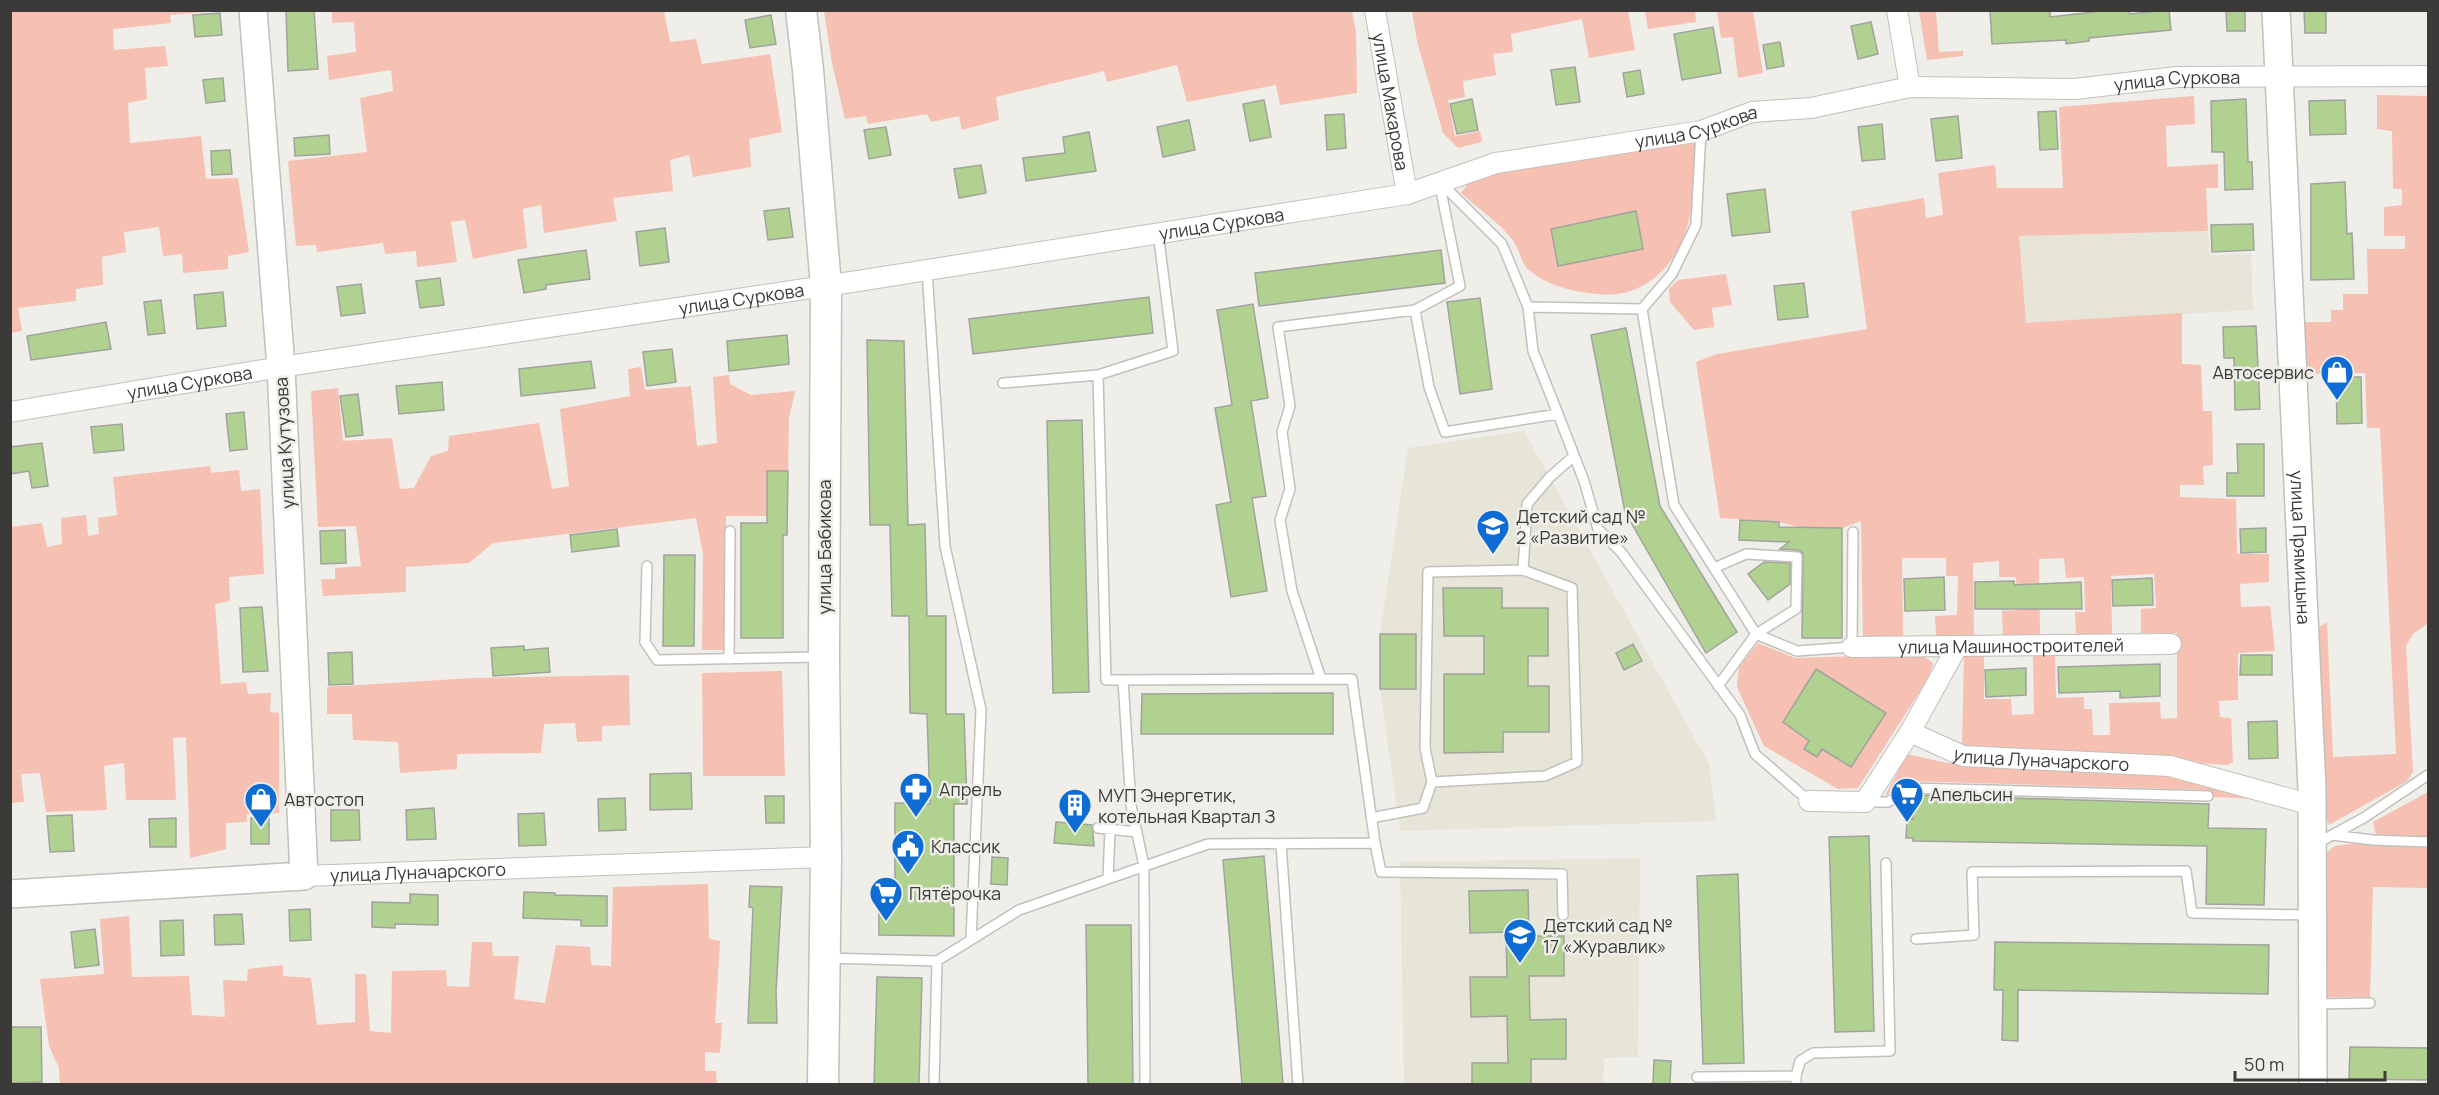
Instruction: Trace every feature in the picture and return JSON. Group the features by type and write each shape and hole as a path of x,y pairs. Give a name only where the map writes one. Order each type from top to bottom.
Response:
{"main road":[{"name":"улица Бабикова","path":"801,10 826,286 824,657 826,857 823,1084"}],"street":[{"name":"улица Кутузова","path":"253,10 281,367 304,876"},
{"name":"улица Макарова","path":"1375,10 1407,194"},
{"path":"1897,10 1910,87"},
{"name":"улица Прямицына","path":"2276,10 2312,806 2322,840 2312,915 2313,1084"},
{"name":"улица Суркова","path":"10,412 281,367 826,286 1407,194 1496,163 1701,131 1752,112 1811,108 1910,87 2074,89 2177,77 2428,76"},
{"name":"улица Машиностроителей","path":"1852,646 2171,644"},
{"path":"1809,801 1866,802 1910,732 1957,647"},
{"name":"улица Луначарского","path":"1910,732 1963,756 2170,766 2312,806"},
{"name":"улица Луначарского","path":"10,894 304,876 826,857"}],"lane":[{"path":"1701,131 1696,225 1672,274 1642,309 1674,505 1756,633 1797,651 1852,646 1852,532"},
{"path":"1439,181 1502,244 1528,307 1533,351 1574,456 1598,529 1621,552 1740,715 1755,754 1809,801"},
{"path":"1321,679 1292,591 1280,520 1290,489 1282,432 1290,406 1278,327 1415,310 1460,286 1439,181"},
{"path":"1002,383 1098,375 1173,351 1158,232"},
{"path":"927,270 945,546 981,710 971,939"},
{"path":"1528,307 1642,309"},
{"path":"1415,310 1429,387 1445,432 1558,414"},
{"path":"1098,375 1106,680 1352,679 1371,818 1381,872 1562,874 1563,915"},
{"path":"1523,570 1527,504 1550,477 1574,456"},
{"path":"729,659 730,531"},
{"path":"1714,567 1746,554 1797,557 1796,609 1756,633 1718,686"},
{"path":"647,566 645,642 657,660 824,657"},
{"path":"1371,818 1423,808 1432,782 1425,748 1428,572 1523,570 1572,588 1577,762 1545,776 1432,782"},
{"path":"1123,680 1131,805 1144,866 1145,1084"},
{"path":"2322,840 2428,775"},
{"path":"1866,802 1888,802 1910,788 2208,796"},
{"path":"1098,828 1137,832"},
{"path":"1108,879 1110,830"},
{"path":"2322,840 2428,842"},
{"path":"825,958 937,961 1019,910 1208,844 1375,843"},
{"path":"1281,844 1298,1084"},
{"path":"1697,1077 1796,1080 1800,1061 1813,1053 1890,1051 1886,863"},
{"path":"1916,939 1974,935 1972,872 2186,871 2192,913 2312,915"},
{"path":"934,1084 937,961"},
{"path":"2313,1004 2370,1003"}],"shaded area":[{"path":"11,10 221,11 170,15 171,23 113,29 114,50 165,46 168,66 145,68 147,99 128,103 130,143 201,136 206,179 238,178 249,252 228,256 228,269 183,273 182,254 163,256 159,227 124,232 126,252 102,257 103,285 76,289 76,301 18,308 22,331 11,333"},
{"path":"332,11 664,11 670,42 696,39 702,64 770,54 782,132 749,139 751,167 693,177 689,155 670,160 673,191 613,198 617,221 544,233 541,205 523,209 527,248 473,259 465,220 451,222 457,262 417,267 416,251 385,254 383,243 317,252 316,245 296,246 288,161 367,152 360,98 393,91 391,70 329,80 327,56 356,52 354,22 332,23"},
{"path":"824,11 1352,11 1356,32 1357,93 1280,105 1276,85 1187,102 1177,65 1107,82 1104,71 996,97 999,120 962,130 959,116 931,122 927,114 868,124 866,116 845,119 832,63"},
{"path":"1412,11 1628,11 1635,50 1589,58 1582,19 1511,34 1513,52 1493,54 1496,75 1463,81 1465,97 1448,100 1455,136 1480,131 1482,142 1458,148 1443,133 1417,41"},
{"path":"1645,11 1695,11 1696,22 1648,29"},
{"path":"1717,11 1753,11 1763,73 1738,78 1733,37 1721,38"},
{"path":"1919,11 1936,11 1939,52 1963,51 1963,56 1927,60"},
{"path":"2377,95 2428,96 2428,623 2413,634 2406,646 2413,772 2407,781 2329,825 2325,817 2315,630 2327,622 2333,757 2396,754 2380,428 2367,428 2365,373 2303,374 2300,322 2331,322 2331,310 2343,310 2343,294 2368,294 2367,249 2405,249 2405,236 2384,236 2384,207 2402,205 2402,189 2393,189 2392,131 2377,129"},
{"path":"2194,96 2195,124 2166,126 2167,167 2218,164 2218,188 2206,188 2208,231 2019,236 2026,323 2182,313 2182,364 2201,365 2203,411 2212,411 2213,465 2203,466 2204,485 2180,485 2180,497 2236,499 2237,554 2269,554 2269,582 2240,584 2241,607 2270,606 2275,651 2238,653 2238,700 2219,701 2220,717 2231,718 2233,762 2227,765 1962,747 1964,656 1984,655 1984,699 2011,699 2012,715 2034,714 2033,655 2055,654 2056,698 2084,697 2084,709 2092,709 2093,735 2110,735 2109,703 2160,702 2161,719 2177,718 2177,633 2141,633 2141,609 2156,608 2154,574 2111,576 2112,634 2076,635 2075,612 2085,612 2084,577 2066,578 2064,558 2039,559 2040,636 2003,637 2002,611 2018,610 2016,577 1999,577 1999,561 1973,563 1974,637 1936,636 1935,616 1957,615 1958,576 1946,576 1946,558 1902,558 1903,637 1863,638 1861,521 1842,528 1803,528 1779,522 1720,518 1696,362 1717,354 1867,329 1851,211 1924,198 1926,218 1943,215 1938,173 1995,165 1997,188 2063,188 2059,107"},
{"path":"1688,139 1696,146 1693,195 1687,228 1680,245 1660,273 1647,283 1616,294 1570,290 1537,276 1526,267 1514,242 1504,230 1461,193 1472,179 1493,172"},
{"path":"2208,231 2210,255 2251,253 2253,310 2025,323 2019,236"},
{"path":"1726,274 1732,305 1712,308 1714,327 1694,330 1670,302 1669,289 1678,280"},
{"path":"641,367 645,390 691,386 697,446 717,443 713,377 729,375 730,384 751,395 795,391 789,419 788,471 767,471 767,516 726,516 725,650 702,650 703,554 696,518 493,543 469,563 406,567 406,592 323,596 321,579 335,579 335,568 361,566 356,526 318,527 311,391 338,388 343,441 392,438 400,489 414,488 431,456 448,451 449,436 539,423 552,489 569,486 560,409 630,396 628,369"},
{"name":"Детский сад № 2 «Развитие»","path":"1524,431 1709,764 1716,821 1400,831 1380,689 1380,634 1408,448"},
{"path":"210,466 211,473 239,470 241,491 260,489 264,574 229,577 230,601 215,604 221,684 246,682 248,694 271,693 270,712 279,713 279,813 247,814 247,822 226,823 226,849 190,858 186,737 173,738 176,800 126,800 124,763 104,766 107,810 46,812 40,773 21,774 24,802 11,803 11,527 42,523 47,547 62,544 61,518 86,515 88,536 99,534 98,518 117,515 113,477"},
{"path":"1758,643 1795,658 1921,654 1933,663 1929,677 1858,788 1838,789 1764,746 1737,687 1739,667"},
{"path":"782,671 785,776 703,776 702,673"},
{"path":"629,675 630,725 602,726 602,741 577,742 575,723 544,724 541,753 457,754 457,769 400,773 398,742 353,740 352,714 327,714 327,687 473,678"},
{"path":"1907,754 1947,763 2169,774 2260,799 2211,797 2210,790 1907,781 1885,796"},
{"path":"2428,792 2428,837 2376,834 2373,822"},
{"path":"2358,843 2428,846 2428,888 2373,887 2370,997 2326,997 2321,993 2322,856 2335,846"},
{"name":"Детский сад № 17 «Журавлик»","path":"1640,858 1638,1057 1604,1058 1603,1084 1404,1084 1400,862"},
{"path":"708,884 709,939 720,941 715,1023 722,1023 720,1053 705,1052 705,1071 716,1071 717,1084 60,1084 59,1068 49,1046 40,979 104,974 100,919 129,916 132,977 189,976 192,1015 225,1017 223,980 247,981 248,969 283,965 283,976 311,978 317,1025 355,1022 355,974 366,974 370,1031 391,1033 392,971 446,970 447,986 469,987 472,942 492,942 493,956 519,956 514,999 545,1003 556,945 590,947 591,965 611,966 613,887"}],"building":[{"path":"286,10 314,10 318,69 288,71"},
{"path":"1990,10 2050,10 2050,17 2111,10 2129,10 2130,14 2169,10 2171,30 2089,38 2089,41 2066,44 2066,40 1992,44"},
{"path":"2226,10 2245,10 2245,31 2227,31"},
{"path":"2304,10 2326,10 2326,33 2305,33"},
{"path":"220,13 222,35 195,37 193,15"},
{"path":"771,15 776,44 750,48 745,20"},
{"path":"1871,22 1878,54 1858,59 1851,26"},
{"path":"1713,27 1721,73 1682,80 1674,34"},
{"path":"1780,42 1784,66 1767,69 1763,45"},
{"path":"1575,67 1580,102 1556,105 1551,70"},
{"path":"1640,70 1644,94 1627,97 1623,73"},
{"path":"223,78 225,101 206,103 203,80"},
{"path":"1472,99 1478,130 1457,134 1450,104"},
{"path":"2246,99 2248,162 2252,162 2253,189 2225,190 2224,152 2212,152 2211,101"},
{"path":"1264,100 1271,137 1250,141 1243,104"},
{"path":"2345,100 2346,134 2310,135 2309,101"},
{"path":"2056,111 2058,149 2040,150 2038,112"},
{"path":"1344,114 1346,148 1327,150 1325,115"},
{"path":"1958,116 1962,158 1936,161 1931,119"},
{"path":"1189,120 1195,150 1163,157 1157,127"},
{"path":"1882,124 1885,159 1862,161 1858,127"},
{"path":"886,127 891,155 869,159 864,130"},
{"path":"1089,132 1096,171 1026,181 1023,158 1065,153 1063,137"},
{"path":"329,135 330,154 295,156 294,138"},
{"path":"230,150 232,174 212,175 211,151"},
{"path":"981,165 986,193 959,198 954,169"},
{"path":"2345,182 2347,234 2352,233 2354,279 2311,280 2311,184"},
{"path":"1765,189 1770,232 1732,236 1727,194"},
{"path":"789,208 793,237 768,240 764,211"},
{"path":"1636,211 1643,249 1558,266 1551,229"},
{"path":"2253,224 2254,250 2212,252 2211,225"},
{"path":"665,228 669,262 640,266 636,232"},
{"path":"586,250 590,279 546,285 546,289 524,293 518,260"},
{"path":"1441,250 1445,283 1259,306 1255,273"},
{"path":"440,278 444,305 420,308 416,281"},
{"path":"1804,283 1808,317 1778,320 1774,286"},
{"path":"361,284 365,313 341,316 337,287"},
{"path":"223,292 226,326 197,329 194,295"},
{"path":"1149,297 1153,333 973,354 969,319"},
{"path":"1480,298 1492,389 1460,394 1447,302"},
{"path":"161,300 165,333 148,335 144,302"},
{"path":"1253,304 1268,398 1251,401 1266,496 1252,498 1267,591 1231,597 1216,505 1231,502 1215,408 1232,405 1217,310"},
{"path":"106,322 111,349 31,360 27,336"},
{"path":"2256,326 2260,409 2235,410 2234,358 2224,358 2223,327"},
{"path":"1626,328 1660,506 1737,632 1706,653 1625,512 1591,335"},
{"path":"787,335 789,364 729,371 727,341"},
{"path":"867,340 904,341 908,525 925,524 927,616 946,616 946,714 964,714 967,804 954,804 954,936 879,935 879,899 895,899 895,803 930,804 927,714 910,713 909,616 892,616 890,525 870,525"},
{"path":"672,349 676,382 647,386 643,352"},
{"path":"591,361 595,388 521,396 519,369"},
{"path":"2336,377 2361,377 2362,423 2337,424"},
{"path":"442,382 444,410 399,414 396,386"},
{"path":"358,394 363,435 346,437 340,396"},
{"path":"244,412 247,449 230,451 226,414"},
{"path":"1082,420 1089,692 1053,693 1047,421"},
{"path":"122,424 124,450 94,453 91,427"},
{"path":"42,443 48,486 32,488 29,471 10,474 10,447"},
{"path":"2237,444 2264,444 2264,496 2227,496 2227,473 2238,473"},
{"path":"767,471 788,471 787,535 783,535 783,638 741,638 741,523 767,523"},
{"path":"1740,520 1779,522 1779,527 1842,528 1842,638 1802,638 1803,553 1797,550 1780,549 1789,542 1739,540"},
{"path":"2266,528 2266,552 2241,553 2240,529"},
{"path":"617,529 619,546 572,552 570,535"},
{"path":"345,530 346,563 321,564 320,531"},
{"path":"664,555 695,555 694,646 663,646"},
{"path":"1764,562 1790,563 1790,584 1768,600 1748,574"},
{"path":"1944,577 1945,610 1905,611 1904,579"},
{"path":"2152,578 2153,605 2113,606 2112,580"},
{"path":"2014,581 2014,585 2081,582 2082,609 1975,609 1975,582"},
{"path":"1443,588 1502,588 1502,608 1548,608 1548,656 1528,656 1528,686 1549,686 1549,732 1503,732 1503,752 1444,753 1444,674 1484,674 1484,636 1444,636"},
{"path":"262,607 268,671 243,672 240,608"},
{"path":"1380,634 1416,634 1416,689 1380,689"},
{"path":"1633,644 1642,661 1624,670 1616,653"},
{"path":"524,646 524,650 548,648 550,672 493,676 491,648"},
{"path":"352,652 353,684 329,685 328,653"},
{"path":"2241,655 2272,655 2272,675 2240,675"},
{"path":"2160,664 2160,696 2120,698 2120,691 2059,693 2058,667"},
{"path":"2026,668 2026,695 1986,697 1985,670"},
{"path":"1816,669 1886,713 1851,767 1822,749 1817,757 1804,749 1809,741 1783,722"},
{"path":"1333,693 1333,734 1141,734 1142,694"},
{"path":"2277,721 2278,758 2249,759 2248,722"},
{"path":"691,773 692,809 650,810 650,774"},
{"path":"1914,795 2209,804 2208,828 2266,829 2264,905 2206,904 2207,846 1913,841 1913,838 1906,838 1907,818 1913,819"},
{"path":"765,796 784,796 784,823 766,823"},
{"path":"625,798 626,830 599,831 598,799"},
{"path":"434,808 436,839 407,840 406,810"},
{"path":"331,810 359,810 360,840 331,841"},
{"path":"544,813 546,845 519,846 518,814"},
{"path":"72,815 74,851 50,852 47,816"},
{"path":"176,818 176,847 150,847 149,819"},
{"path":"251,818 269,818 269,844 251,844"},
{"name":"МУП Энергетик, котельная Квартал З","path":"1056,822 1092,825 1094,846 1054,843"},
{"path":"1869,836 1874,1031 1835,1032 1829,837"},
{"path":"1264,856 1283,1084 1242,1084 1223,860"},
{"path":"992,857 1008,858 1007,885 991,884"},
{"path":"1738,874 1744,1063 1703,1064 1697,876"},
{"path":"750,886 782,887 776,991 777,1023 748,1023 753,908 749,907"},
{"path":"1528,890 1529,936 1564,936 1564,976 1529,976 1530,1020 1566,1019 1566,1059 1531,1059 1531,1084 1472,1084 1472,1063 1508,1063 1507,1016 1471,1017 1470,977 1507,977 1506,932 1470,933 1469,891"},
{"path":"524,892 607,896 607,926 581,926 581,920 523,918"},
{"path":"410,894 438,895 438,925 395,924 395,928 372,927 372,902 410,903"},
{"path":"310,909 311,940 290,941 289,910"},
{"path":"242,914 244,944 215,945 214,915"},
{"path":"183,920 184,955 161,956 160,921"},
{"path":"1086,925 1131,925 1133,1084 1088,1084"},
{"path":"95,929 99,965 75,968 71,932"},
{"path":"1995,942 2269,945 2268,994 2018,990 2018,1041 2002,1040 2003,990 1994,990"},
{"path":"877,977 922,978 919,1084 874,1084"},
{"path":"10,1027 41,1027 42,1082 10,1083"},
{"path":"2350,1047 2428,1048 2428,1080 2349,1079"},
{"path":"1654,1060 1671,1061 1670,1084 1653,1084"}],"place":[{"name":"Автосервис","path":"2337,401"},
{"name":"Детский сад № 2 «Развитие»","path":"1493,555"},
{"name":"Апрель","path":"916,818"},
{"name":"Апельсин","path":"1907,823"},
{"name":"Автостоп","path":"261,828"},
{"name":"МУП Энергетик, котельная Квартал З","path":"1075,834"},
{"name":"Классик","path":"908,875"},
{"name":"Пятёрочка","path":"886,922"},
{"name":"Детский сад № 17 «Журавлик»","path":"1520,964"}]}
